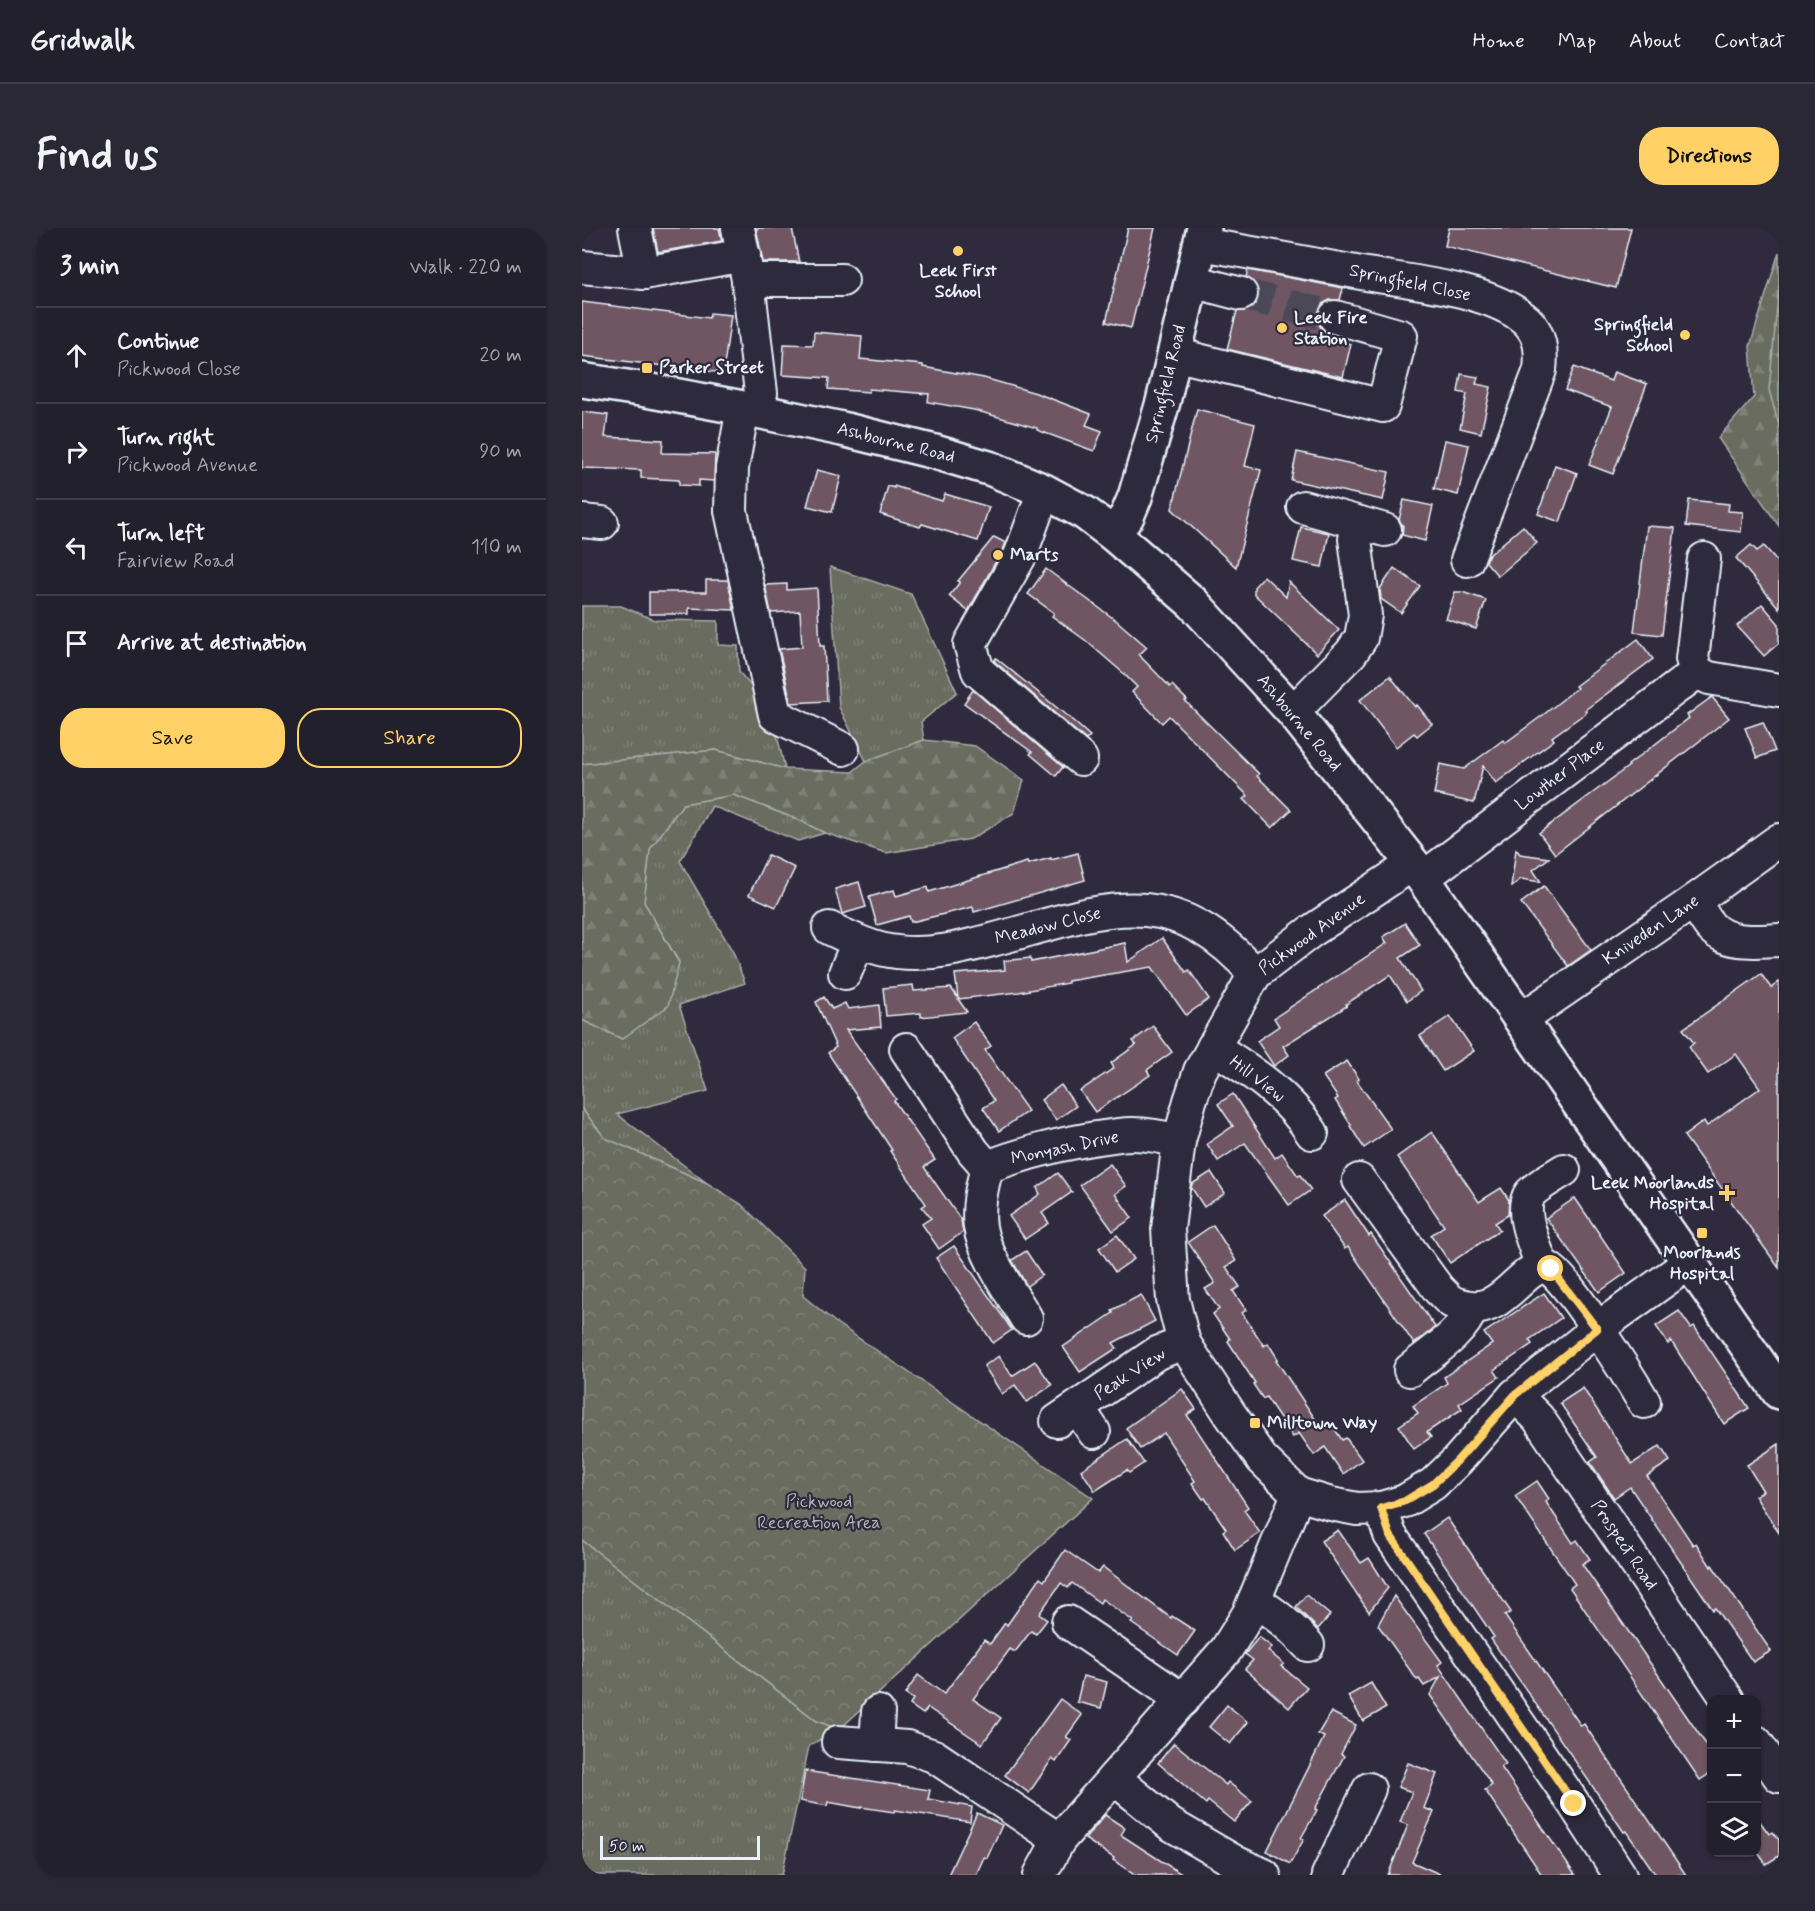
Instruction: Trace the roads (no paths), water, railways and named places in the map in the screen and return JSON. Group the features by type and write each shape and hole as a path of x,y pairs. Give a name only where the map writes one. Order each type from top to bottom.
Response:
{"highway":[{"name":"Springfield Road","path":"1113,534 1127,516 1135,497 1163,402 1202,236"},
{"name":"Ashbourne Road","path":"582,380 750,409 935,452 992,469 1044,491 1085,513 1113,534 1193,603 1293,712 1418,871 1779,1392"}],"street":[{"path":"635,228 644,273"},
{"name":"Springfield Close","path":"1202,236 1458,291 1506,307 1527,321 1538,336 1542,352 1540,370 1513,475 1485,511 1467,560"},
{"path":"743,254 761,393 750,409 732,468 731,511 775,715 843,748"},
{"path":"582,267 644,273 743,254 842,280"},
{"path":"1192,281 1241,294"},
{"path":"1174,354 1383,406 1401,336 1335,317"},
{"path":"1044,491 1020,556 970,644 978,670 1081,759"},
{"path":"1293,712 1350,653 1361,638 1365,615 1355,539 1372,526 1315,511"},
{"path":"1704,558 1692,659 1697,672 1709,678 1779,690"},
{"name":"Lowther Place","path":"1418,871 1697,672"},
{"name":"Kniveden Lane","path":"1522,1019 1779,840"},
{"name":"Pickwood Avenue","path":"1418,871 1310,932 1255,974 1200,1071 1179,1141 1168,1229 1168,1256 1173,1300 1184,1343 1262,1459 1298,1494 1357,1509 1381,1508 1405,1501 1433,1484 1457,1461 1515,1395 1597,1329 1689,1263"},
{"path":"1694,901 1711,926 1721,935 1737,941 1779,940"},
{"name":"Meadow Close","path":"829,928 858,942 897,952 954,951 1092,912 1139,909 1159,911 1197,924 1236,953 1255,974"},
{"path":"845,973 858,942"},
{"name":"Hill View","path":"1213,1047 1268,1084 1302,1120"},
{"name":"Monyash Drive","path":"920,1057 973,1151 984,1178 1017,1155 1120,1134 1161,1136 1179,1141"},
{"path":"1542,1266 1525,1209 1530,1194 1564,1170"},
{"path":"984,1178 980,1227 991,1258 1026,1318"},
{"path":"1359,1180 1398,1220 1439,1290 1452,1302 1472,1308 1485,1307 1500,1299 1533,1270 1542,1266 1551,1269 1597,1329 1644,1402"},
{"path":"1410,1370 1458,1330 1472,1308"},
{"name":"Peak View","path":"1076,1420 1157,1353 1184,1343"},
{"name":"Prospect Road","path":"1515,1395 1538,1418 1725,1695"},
{"path":"1040,1875 1059,1840 1226,1650 1249,1613 1298,1494"},
{"path":"1381,1508 1390,1535 1620,1875"},
{"path":"1254,1601 1267,1608 1308,1645"},
{"path":"1076,1637 1183,1700"},
{"path":"876,1745 878,1712"},
{"path":"837,1742 907,1747 934,1755 1059,1840"},
{"path":"1761,1749 1779,1776"},
{"path":"1114,1778 1170,1824 1244,1871"},
{"path":"1328,1875 1370,1804"}],"tunnel":[{"path":"1241,294 1335,317"}],"place":[{"name":"Leek First School","path":"958,251"},
{"name":"Leek Fire Station","path":"1282,328"},
{"name":"Springfield School","path":"1685,335"},
{"name":"Parker Street","path":"647,368"},
{"name":"Marts","path":"998,555"},
{"name":"Leek Moorlands Hospital","path":"1727,1193"},
{"name":"Moorlands Hospital","path":"1702,1233"},
{"name":"Milltown Way","path":"1255,1423"}],"park label":[{"name":"Pickwood Recreation Area","path":"819,1512"}]}
